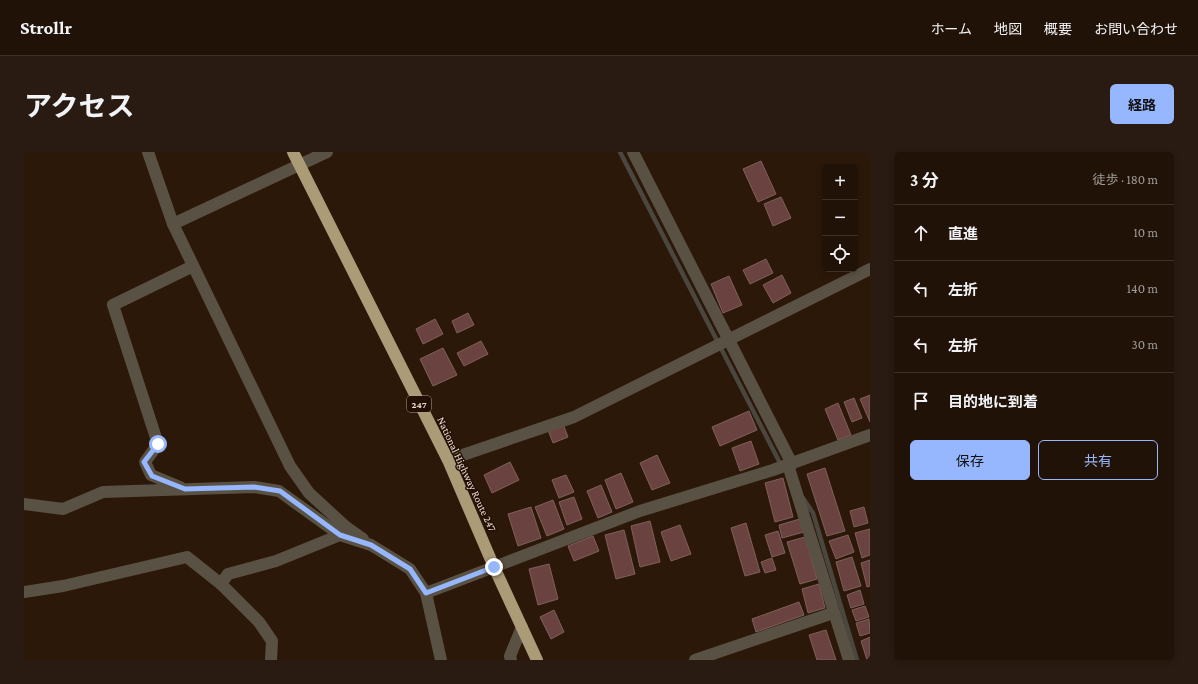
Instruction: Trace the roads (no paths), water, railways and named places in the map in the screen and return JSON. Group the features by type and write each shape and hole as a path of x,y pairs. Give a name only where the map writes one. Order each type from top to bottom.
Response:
{"highway":[{"name":"National Highway Route 247","path":"292,152 448,460 494,567 537,660"}],"street":[{"path":"148,152 173,224 290,466 309,493 346,527 371,545 410,569 426,593 441,660"},
{"path":"173,224 327,152"},
{"path":"633,152 789,465 849,660"},
{"path":"185,489 152,476 144,462 158,444 113,305 193,266"},
{"path":"448,460 574,417 870,269"},
{"path":"426,593 640,511 789,465 870,435"},
{"path":"24,504 63,509 103,492 254,487 280,491 340,535 371,545"},
{"path":"221,584 228,574 276,561 340,535"},
{"path":"24,592 63,586 187,557 221,584 259,622 272,641 270,660"},
{"path":"695,660 834,613"},
{"path":"511,660 510,656 522,627"}],"waterway":[{"path":"620,152 781,465"},
{"path":"803,498 813,513 857,660"}]}
